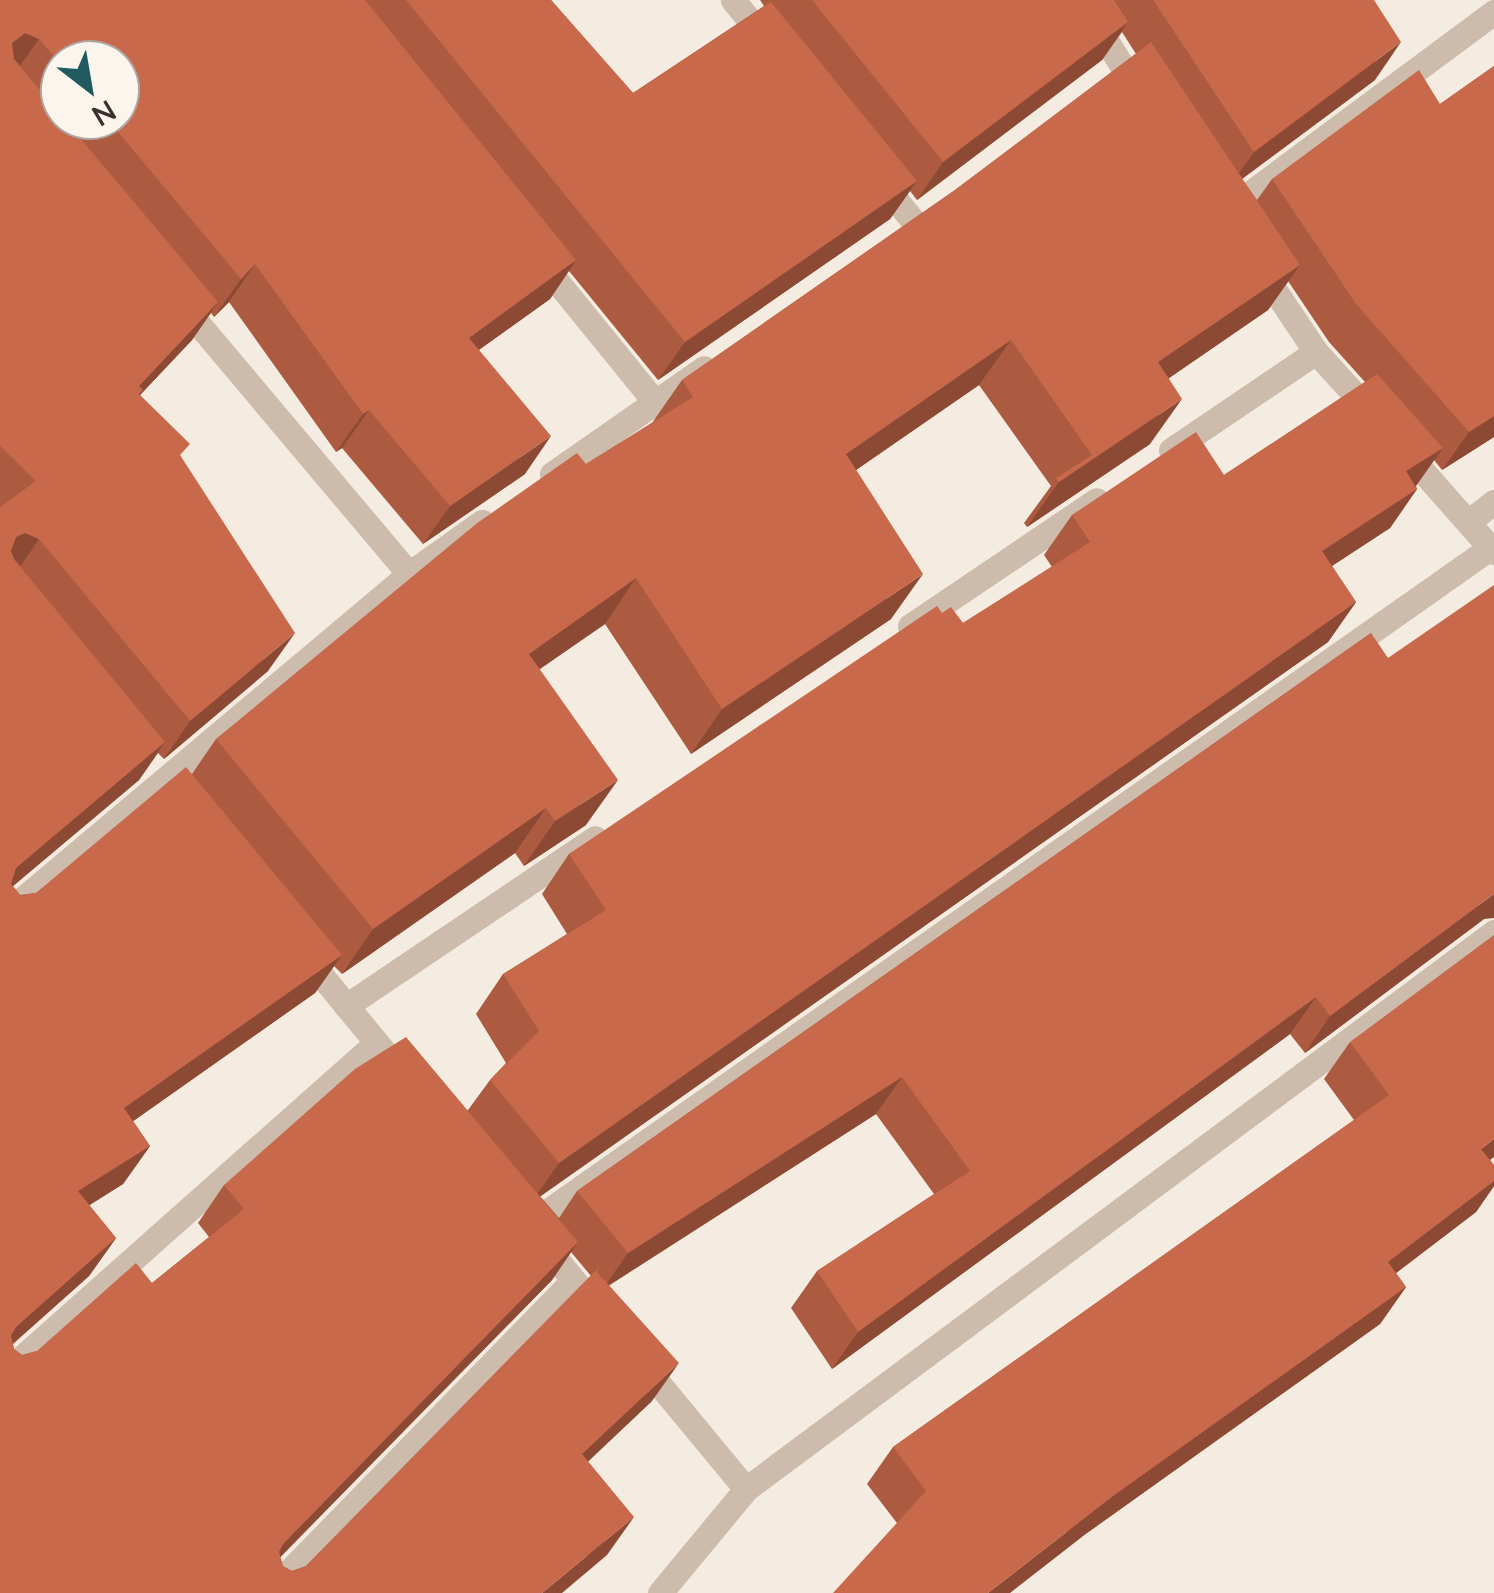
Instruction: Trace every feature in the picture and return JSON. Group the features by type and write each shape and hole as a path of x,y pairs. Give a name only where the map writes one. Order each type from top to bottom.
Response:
{"street":[{"path":"733,0 781,59"},
{"path":"1088,3 1113,72 1155,116"},
{"path":"746,1489 522,1218 1492,550 1316,352 1227,221 1494,12"},
{"path":"866,163 914,222"},
{"path":"516,232 654,402"},
{"path":"166,285 408,574"},
{"path":"1152,463 1316,352"},
{"path":"532,488 720,357"},
{"path":"889,640 1119,485"},
{"path":"1468,522 1494,502"},
{"path":"0,918 408,574 501,509"},
{"path":"346,1006 609,828"},
{"path":"284,931 427,1104"},
{"path":"660,1593 746,1489 1494,932"},
{"path":"0,1377 376,1042"},
{"path":"268,1593 573,1280"}],"building":[{"path":"0,0 365,0 576,260 469,338 551,436 450,506 369,410 363,414 255,264 241,279 125,140 140,140 140,40 40,40 25,33 12,43 14,59 40,90 40,140 82,140 218,302 139,386 143,390 139,394 190,444 180,455 295,633 190,721 39,539 25,533 16,537 11,551 14,559 165,742 16,868 11,884 20,895 36,893 186,767 342,955 124,1108 150,1146 78,1191 116,1238 16,1327 11,1335 14,1349 22,1355 37,1351 136,1263 152,1283 244,1209 224,1185 355,1069 406,1037 578,1242 279,1552 283,1566 292,1571 306,1566 599,1267 597,1272 679,1363 582,1454 634,1517 542,1593 0,1593 0,507 36,481 0,446"},
{"path":"406,0 551,0 633,93 771,2 917,181 685,342"},
{"path":"812,0 1114,0 1128,22 943,162"},
{"path":"1153,0 1374,0 1401,42 1254,152"},
{"path":"1151,42 1300,265 1158,362 1182,399 1059,482 1056,478 1092,455 1011,340 846,454 923,574 722,709 636,578 529,654 618,780 555,821 546,808 373,929 216,739 476,524 577,453 586,464 693,397 682,380 955,190"},
{"path":"1494,66 1494,416 1469,432 1356,304 1272,179 1419,70 1440,104"},
{"path":"1377,374 1443,448 1406,471 1417,489 1322,551 1356,602 559,1163 490,1080 539,1031 503,974 606,910 569,854 937,606 942,613 951,607 963,623 1090,542 1072,515 1196,432 1224,475"},
{"path":"1494,585 1494,894 1330,1016 1316,997 858,1332 817,1271 970,1171 902,1077 628,1253 577,1191 1371,633 1388,658"},
{"path":"1494,935 1494,1139 1481,1149 1494,1165 1494,1181 1388,1262 1406,1287 1113,1496 988,1593 833,1593 926,1491 893,1447 1389,1095 1350,1042"}]}
